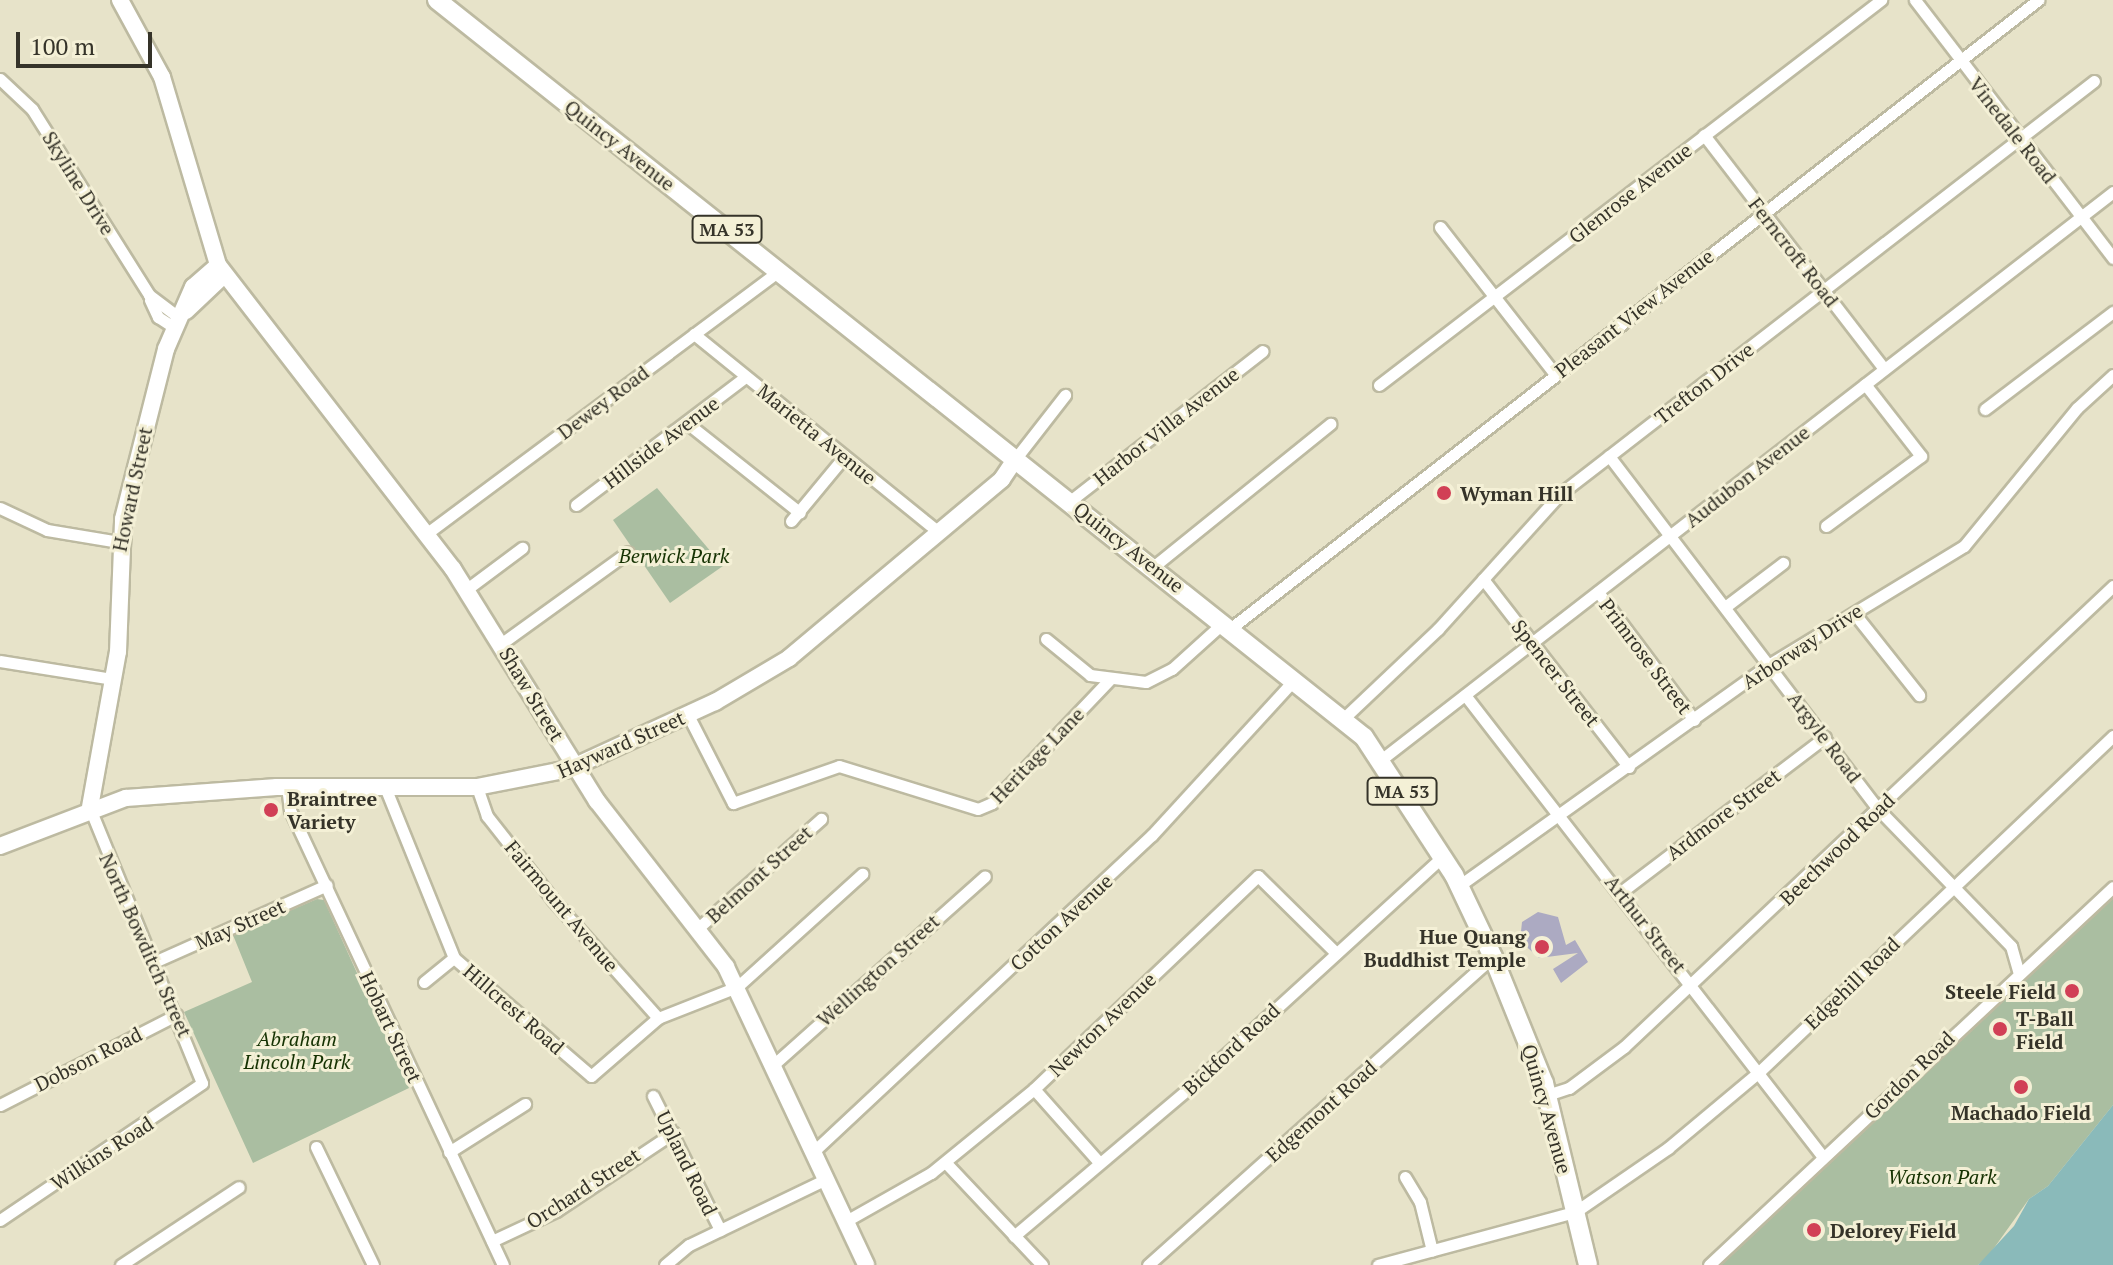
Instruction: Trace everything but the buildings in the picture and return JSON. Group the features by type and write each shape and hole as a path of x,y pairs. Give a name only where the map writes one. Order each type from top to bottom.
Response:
{"main road":[{"name":"Quincy Avenue","path":"437,0 1344,718 1382,759 1460,885 1493,957 1547,1095 1588,1265"}],"street":[{"path":"120,0 162,77 221,270"},
{"name":"Glenrose Avenue","path":"1379,385 1881,0"},
{"name":"Vinedale Road","path":"1915,0 2113,258"},
{"name":"Pleasant View Avenue","path":"1109,680 1158,678 2038,0"},
{"name":"Skyline Drive","path":"0,79 32,109 149,295 158,317 177,323"},
{"name":"Trefton Drive","path":"1344,718 1483,579 1547,506 2094,81"},
{"name":"Ferncroft Road","path":"1704,135 1884,369"},
{"name":"Audubon Avenue","path":"1382,759 2113,192"},
{"path":"1440,227 1555,374"},
{"name":"Howard Street","path":"177,323 221,270"},
{"name":"Howard Street","path":"90,807 113,679 119,542 177,323 196,283 221,270"},
{"name":"Shaw Street","path":"221,270 245,307 467,589 575,767 737,987 866,1265"},
{"name":"Dewey Road","path":"426,534 780,270"},
{"path":"192,305 218,296 245,307"},
{"path":"1985,409 2113,312"},
{"name":"Marietta Avenue","path":"694,334 940,533"},
{"name":"Harbor Villa Avenue","path":"1070,501 1263,351"},
{"name":"Arborway Drive","path":"1460,885 1770,664 1964,546 2077,408 2113,375"},
{"name":"Hillside Avenue","path":"576,505 745,377"},
{"path":"1826,526 1921,456 1865,384"},
{"path":"1016,458 1065,395"},
{"path":"687,423 795,517 844,457"},
{"path":"1153,567 1330,424"},
{"name":"Argyle Road","path":"1609,456 1879,810 2011,946 2018,971"},
{"name":"Hayward Street","path":"0,846 90,807 147,796 287,786 477,787 575,767 688,715 807,645 1002,479 1016,458"},
{"path":"0,508 40,528 119,542"},
{"path":"467,589 522,548"},
{"path":"502,643 628,552"},
{"path":"1725,607 1783,563"},
{"name":"Spencer Street","path":"1483,579 1629,767"},
{"name":"Beechwood Road","path":"1547,1095 1569,1088 1624,1047 1693,985 2113,586"},
{"name":"Primrose Street","path":"1598,592 1694,720"},
{"path":"1854,613 1919,695"},
{"path":"1046,639 1090,675 1109,680"},
{"path":"0,661 113,679"},
{"name":"Cotton Avenue","path":"813,1152 1152,835 1295,679"},
{"name":"Heritage Lane","path":"688,715 733,803 839,766 978,809 992,803 1109,680"},
{"name":"Arthur Street","path":"1465,695 1562,815 1823,1157"},
{"name":"Edgehill Road","path":"1378,1265 1575,1212 1668,1148 1760,1071 2113,736"},
{"name":"Ardmore Street","path":"1621,892 1825,737"},
{"name":"Hobart Street","path":"287,786 290,810 503,1265"},
{"name":"Hillcrest Road","path":"385,787 454,958 591,1076 658,1018"},
{"name":"Fairmount Avenue","path":"477,787 484,811 534,876 658,1018"},
{"name":"North Bowditch Street","path":"90,807 202,1083"},
{"name":"Belmont Street","path":"697,929 821,819"},
{"name":"Bickford Road","path":"1014,1236 1097,1160 1187,1091 1443,856"},
{"path":"658,1018 737,987 862,874"},
{"name":"Wellington Street","path":"772,1066 985,876"},
{"name":"Newton Avenue","path":"846,1221 946,1163 1034,1089 1258,876 1336,953"},
{"name":"May Street","path":"154,962 327,885"},
{"name":"Gordon Road","path":"1709,1265 2018,971 2113,887"},
{"name":"Edgemont Road","path":"1148,1265 1493,957"},
{"path":"424,982 454,958"},
{"name":"Dobson Road","path":"0,1105 176,1015"},
{"name":"Wilkins Road","path":"0,1220 202,1083"},
{"path":"1034,1089 1097,1160"},
{"name":"Upland Road","path":"653,1096 720,1230"},
{"path":"449,1152 525,1104"},
{"name":"Orchard Street","path":"492,1241 556,1211 673,1133"},
{"path":"316,1147 373,1265"},
{"path":"946,1163 1042,1265"},
{"path":"1405,1177 1420,1202 1432,1251"},
{"path":"665,1265 720,1230 826,1179"},
{"path":"121,1265 239,1187"}],"green space":[{"name":"Berwick Park","path":"657,488 723,566 670,603 613,520"},
{"name":"Watson Park","path":"2113,891 2113,1105 2048,1186 2029,1199 1989,1255 1978,1265 1720,1265"},
{"name":"Abraham Lincoln Park","path":"317,899 324,900 409,1088 253,1163 184,1012 252,982 233,935"}],"water":[{"path":"2113,1105 2113,1265 1978,1265 2014,1226 2029,1199 2048,1186"}],"place":[{"name":"Wyman Hill","path":"1444,493"},
{"name":"Braintree Variety","path":"271,810"},
{"name":"Hue Quang Buddhist Temple","path":"1542,947"},
{"name":"Steele Field","path":"2072,991"},
{"name":"T-Ball Field","path":"2000,1029"},
{"name":"Machado Field","path":"2021,1087"},
{"name":"Delorey Field","path":"1814,1230"}]}
